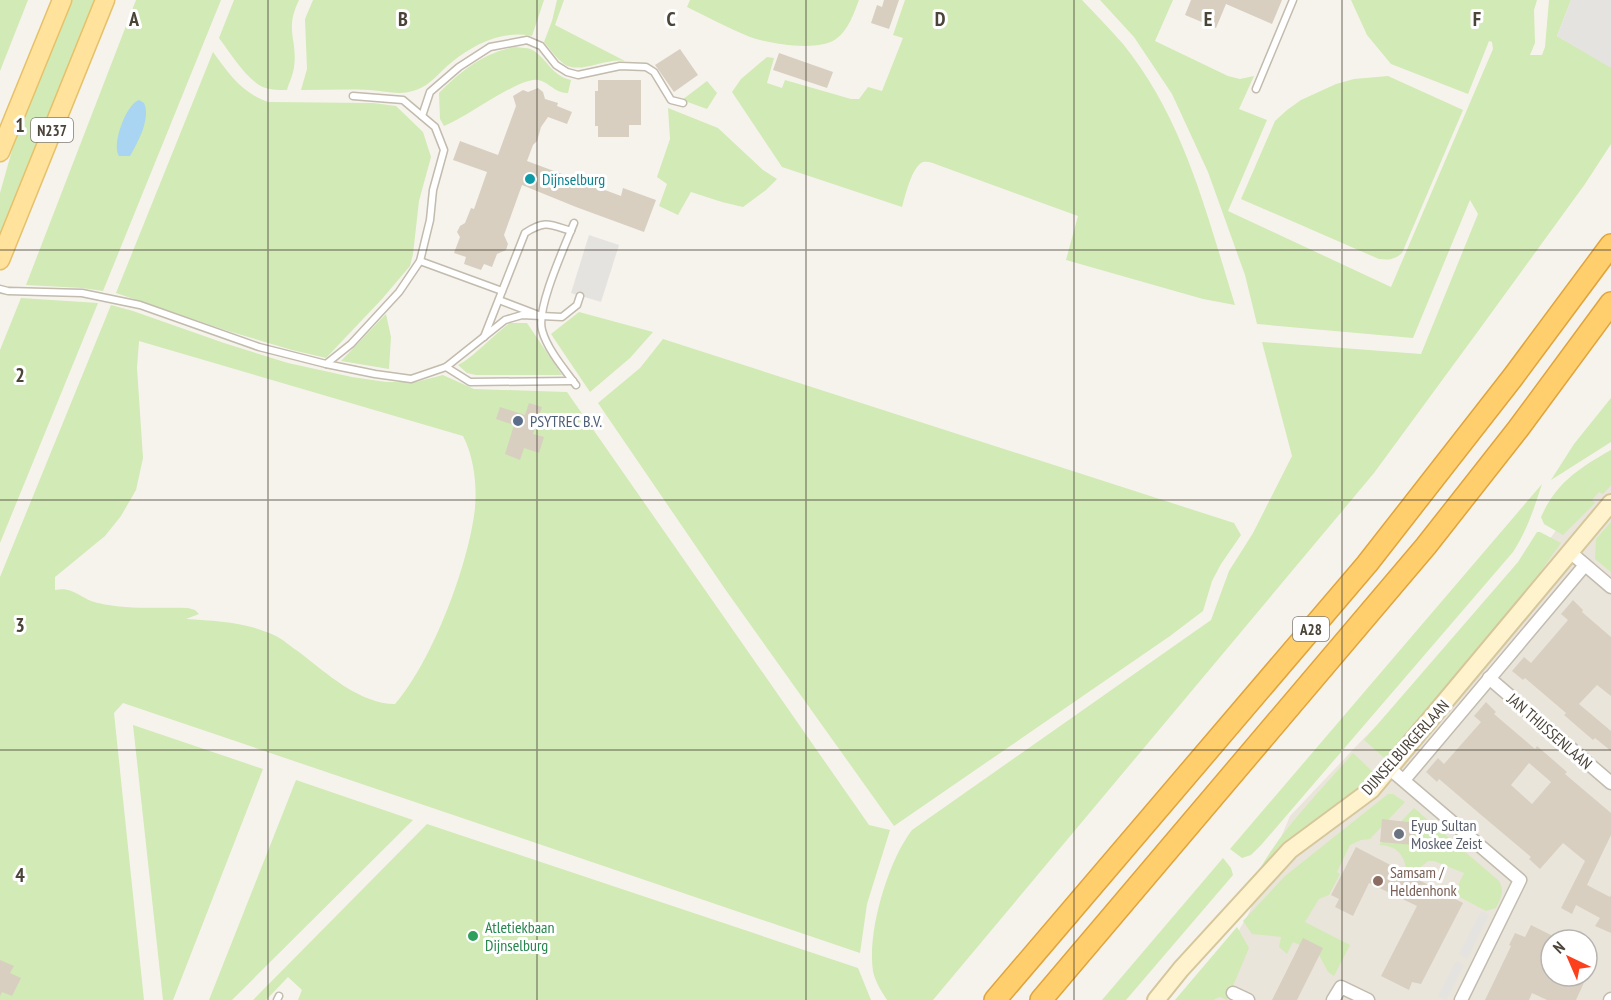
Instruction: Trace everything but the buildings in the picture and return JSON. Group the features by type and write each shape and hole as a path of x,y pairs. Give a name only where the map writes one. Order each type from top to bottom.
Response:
{"highway":[{"name":"A28","path":"996,1000 1367,564 1513,377 1611,245"},
{"name":"A28","path":"1041,1000 1426,546 1518,429 1611,303"}],"main road":[{"name":"N237","path":"0,152 62,0"},
{"name":"N237","path":"0,260 105,0"},
{"name":"DIJNSELBURGERLAAN","path":"1156,1000 1181,969 1290,849 1371,790 1611,503"}],"street":[{"path":"1570,552 1611,587"},
{"name":"DIJNSELBURGERLAAN","path":"1404,780 1585,565"},
{"name":"JAN THIJSSENLAAN","path":"1489,678 1611,783"},
{"path":"1390,769 1520,880 1461,1000"},
{"path":"1333,1000 1341,987 1368,1000"},
{"path":"1233,993 1248,1000"}],"lane":[{"path":"1256,89 1293,0"},
{"path":"422,116 430,92 459,67 490,47 527,40 541,46 555,65 578,75 620,66 646,67 654,72 671,100 683,103"},
{"path":"326,364 351,344 399,291 420,261 430,220 433,190 444,150 435,127 403,100 353,96"},
{"path":"446,367 470,382 574,383 545,338 541,316 574,223"},
{"path":"484,338 525,233 538,224 550,224 571,231"},
{"path":"420,261 502,291"},
{"path":"0,289 82,293 140,305 259,346 326,364 411,379 446,367 505,320 522,315 562,317 577,305 580,296"},
{"path":"499,300 541,316"}],"shaded area":[{"path":"1571,0 1611,0 1611,68 1557,36"},
{"path":"589,235 619,245 601,302 571,293"},
{"path":"1611,452 1611,1000 1197,1000 1248,915 1290,816 1364,738 1507,600"},
{"path":"1481,911 1489,915 1467,959 1459,954"},
{"path":"1456,961 1464,965 1446,1000 1438,996"}],"green space":[{"path":"0,0 28,0 0,71"},
{"path":"70,0 96,0 0,237 0,193 18,129"},
{"path":"136,0 221,0 103,291 26,285"},
{"path":"234,0 299,0 292,20 295,57 287,90 269,89 259,85 242,70 219,38"},
{"path":"313,0 544,0 532,36 510,35 479,44 452,62 426,85 410,92 399,93 361,90 301,90 307,69 305,19"},
{"path":"557,0 564,0 555,25 625,61 610,61 578,68 561,62 544,42"},
{"path":"690,0 859,0 850,21 836,39 818,45 794,46 750,37 687,7"},
{"path":"905,0 1082,0 1123,44 1144,73 1162,104 1191,169 1235,305 1203,299 1066,260 1078,216 932,163 923,162 916,169 902,207 782,167 732,92 741,79 767,57 774,58 767,83 782,88 785,80 851,99 859,99 868,87 882,91 903,38 893,35"},
{"path":"1100,0 1173,0 1155,41 1228,76 1240,79 1254,76 1239,109 1267,120 1228,211 1391,287 1493,49 1492,42 1489,41 1468,94 1391,64 1367,35 1351,0 1537,0 1534,10 1535,43 1530,55 1542,55 1545,47 1549,0 1571,0 1557,36 1611,67 1611,144 1585,184 1374,473 933,1000 887,1000 873,971 873,937 876,917 888,878 903,843 912,830 1211,620 1229,571 1253,533 1292,456 1262,342 1421,354 1478,214 1470,200 1413,338 1257,324 1245,275 1208,172 1172,94 1134,37"},
{"path":"515,47 532,50 559,75 571,80 568,93 560,92 542,81 529,81 506,91 444,126 440,119 439,93 473,64 483,58"},
{"path":"213,52 243,88 268,102 373,103 396,106 423,132 431,157 419,201 410,266 326,358 228,331 116,293"},
{"path":"1388,76 1463,110 1402,253 1391,259 1379,259 1241,199 1275,121 1287,110 1301,100 1336,84 1354,79"},
{"path":"707,81 717,93 707,109 682,100"},
{"path":"668,108 718,128 763,170 777,179 743,207 691,192 678,215 659,206 667,184 657,177 670,139"},
{"path":"21,298 98,303 0,543 0,350"},
{"path":"111,305 288,363 352,377 386,382 416,382 443,375 474,389 567,392 869,825 890,830 867,904 860,953 123,703 114,713 144,1000 0,1000 0,577","holes":["139,341 463,436 472,462 476,490 475,508 465,556 457,584 435,638 409,686 395,704 382,703 356,693 332,678 282,639 265,631 232,623 186,619 199,614 188,608 109,605 92,601 72,591 55,590 55,577 105,536 121,516 136,490 143,458 137,368"]},
{"path":"579,312 653,332 630,358 590,392 551,334"},
{"path":"386,314 391,337 389,369 341,361"},
{"path":"510,323 527,323 562,375 476,375 467,373 458,365"},
{"path":"663,339 1234,523 1241,535 1212,581 1203,611 894,826 725,589 598,403 640,368"},
{"path":"1611,398 1611,442 1551,480 1574,444"},
{"path":"1611,450 1611,485 1603,494 1599,492 1592,500 1595,503 1563,535 1544,524 1541,517 1561,486 1579,470"},
{"path":"1542,484 1533,511 1513,552 1262,844 1251,855 1242,858 1230,849"},
{"path":"1611,522 1611,572 1595,559 1596,539"},
{"path":"1537,532 1561,543 1508,617 1389,762 1364,740 1518,562"},
{"path":"133,725 263,769 173,1000 163,1000"},
{"path":"1353,753 1377,776 1252,884 1285,832"},
{"path":"296,780 413,820 232,1000 209,1000"},
{"path":"1388,794 1393,794 1405,802 1370,839 1350,845 1337,872 1340,874 1329,895 1319,899 1305,922 1350,945 1334,976 1328,972 1318,953 1293,942 1287,954 1279,947 1281,937 1252,934 1243,921 1285,876"},
{"path":"1414,808 1499,881 1502,891 1496,908 1486,911 1454,894 1464,873 1434,861 1428,861 1414,873 1406,868 1403,858 1397,851 1379,845"},
{"name":"Atletiekbaan Dijnselburg","path":"427,824 858,968 871,1000 298,1000 302,990 288,977 266,1000 253,1000"},
{"path":"1223,858 1231,868 1233,875 1126,1000 1102,1000"},
{"path":"1237,927 1249,948 1227,1000 1220,997 1213,1000 1175,1000"}],"water":[{"path":"139,100 144,103 146,109 143,130 130,156 119,156 117,143 121,125 129,109"}],"place":[{"name":"Dijnselburg","path":"530,179"},
{"name":"PSYTREC B.V.","path":"518,421"},
{"name":"Eyup Sultan Moskee Zeist","path":"1399,834"},
{"name":"Samsam / Heldenhonk","path":"1378,881"},
{"name":"Atletiekbaan Dijnselburg","path":"473,936"}]}
